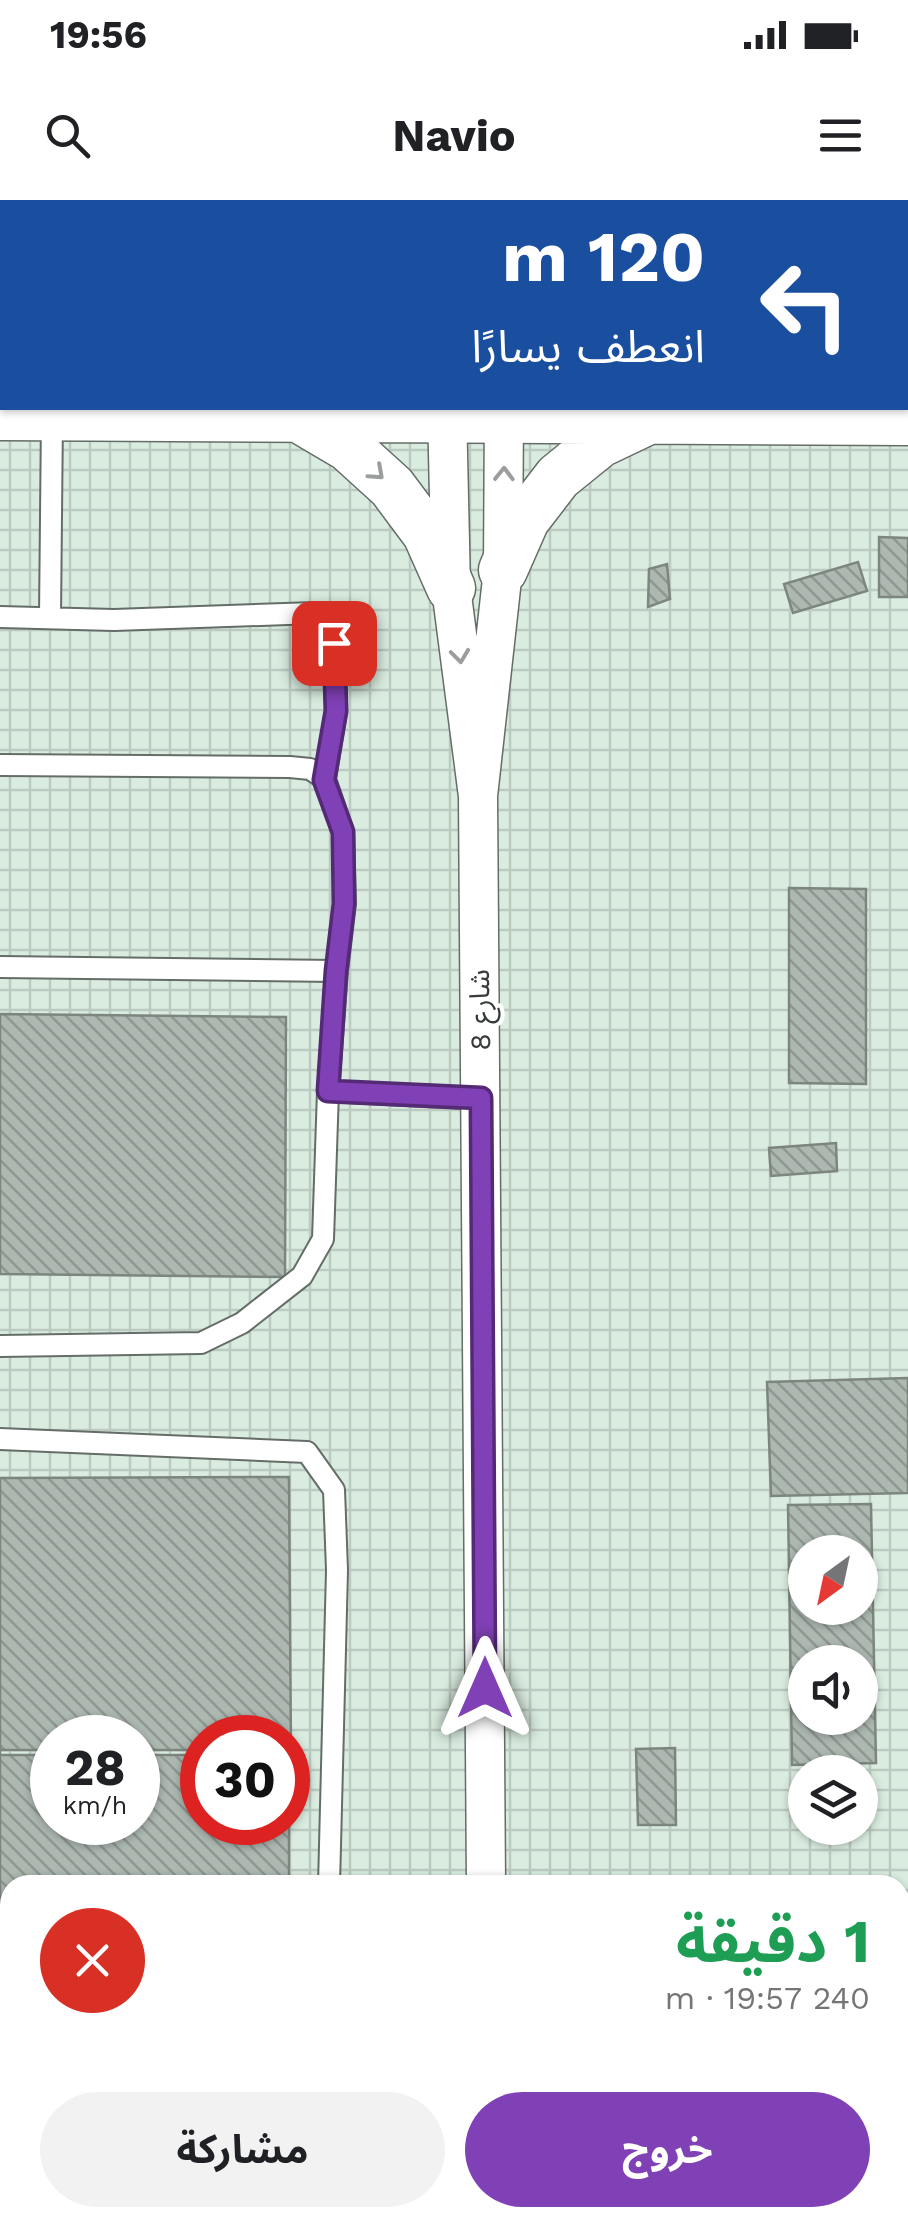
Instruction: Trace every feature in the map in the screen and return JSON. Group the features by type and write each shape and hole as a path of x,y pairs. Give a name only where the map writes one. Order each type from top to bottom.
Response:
{"street":[{"path":"0,416 298,418 447,413 649,420 908,421"},
{"name":"شارع 8","path":"447,413 451,588 478,796 486,1875"},
{"name":"شارع 8","path":"478,796 503,570 504,414"},
{"path":"298,418 348,447 392,487 427,534 451,588"},
{"path":"503,570 525,520 558,477 600,443 649,420"}],"lane":[{"path":"50,616 52,416"},
{"path":"0,617 114,620 314,613 334,643 336,711 324,780 343,832 344,904 328,1091 323,1239 302,1276 242,1323 201,1343 0,1346"},
{"path":"0,765 290,766 310,769 324,780"},
{"path":"0,967 336,971"},
{"path":"328,1091 481,1098"},
{"path":"0,1439 307,1452 334,1490 337,1570 329,1875"}],"shaded area":[{"path":"0,410 908,410 908,1875 0,1875"}],"building":[{"path":"879,537 908,538 908,597 879,597"},
{"path":"858,562 867,591 793,613 784,584"},
{"path":"667,564 670,599 648,607 649,569"},
{"path":"789,888 866,889 866,1084 789,1083"},
{"path":"0,1014 286,1017 285,1277 0,1274"},
{"path":"836,1143 837,1171 771,1176 769,1148"},
{"path":"908,1378 908,1493 771,1496 767,1382"},
{"path":"289,1477 291,1715 180,1715 180,1755 160,1755 160,1715 30,1715 30,1755 0,1755 0,1478"},
{"path":"871,1504 872,1535 788,1535 788,1505"},
{"path":"790,1625 873,1625 874,1645 790,1645"},
{"path":"792,1735 875,1735 876,1755 792,1755"},
{"path":"675,1748 676,1825 638,1825 636,1749"},
{"path":"0,1750 30,1750 30,1845 160,1845 160,1750 180,1750 180,1845 289,1845 289,1875 0,1875"}],"route":[{"path":"334,643 336,711 324,780 343,832 344,904 328,1091 481,1098 485,1688"}]}
